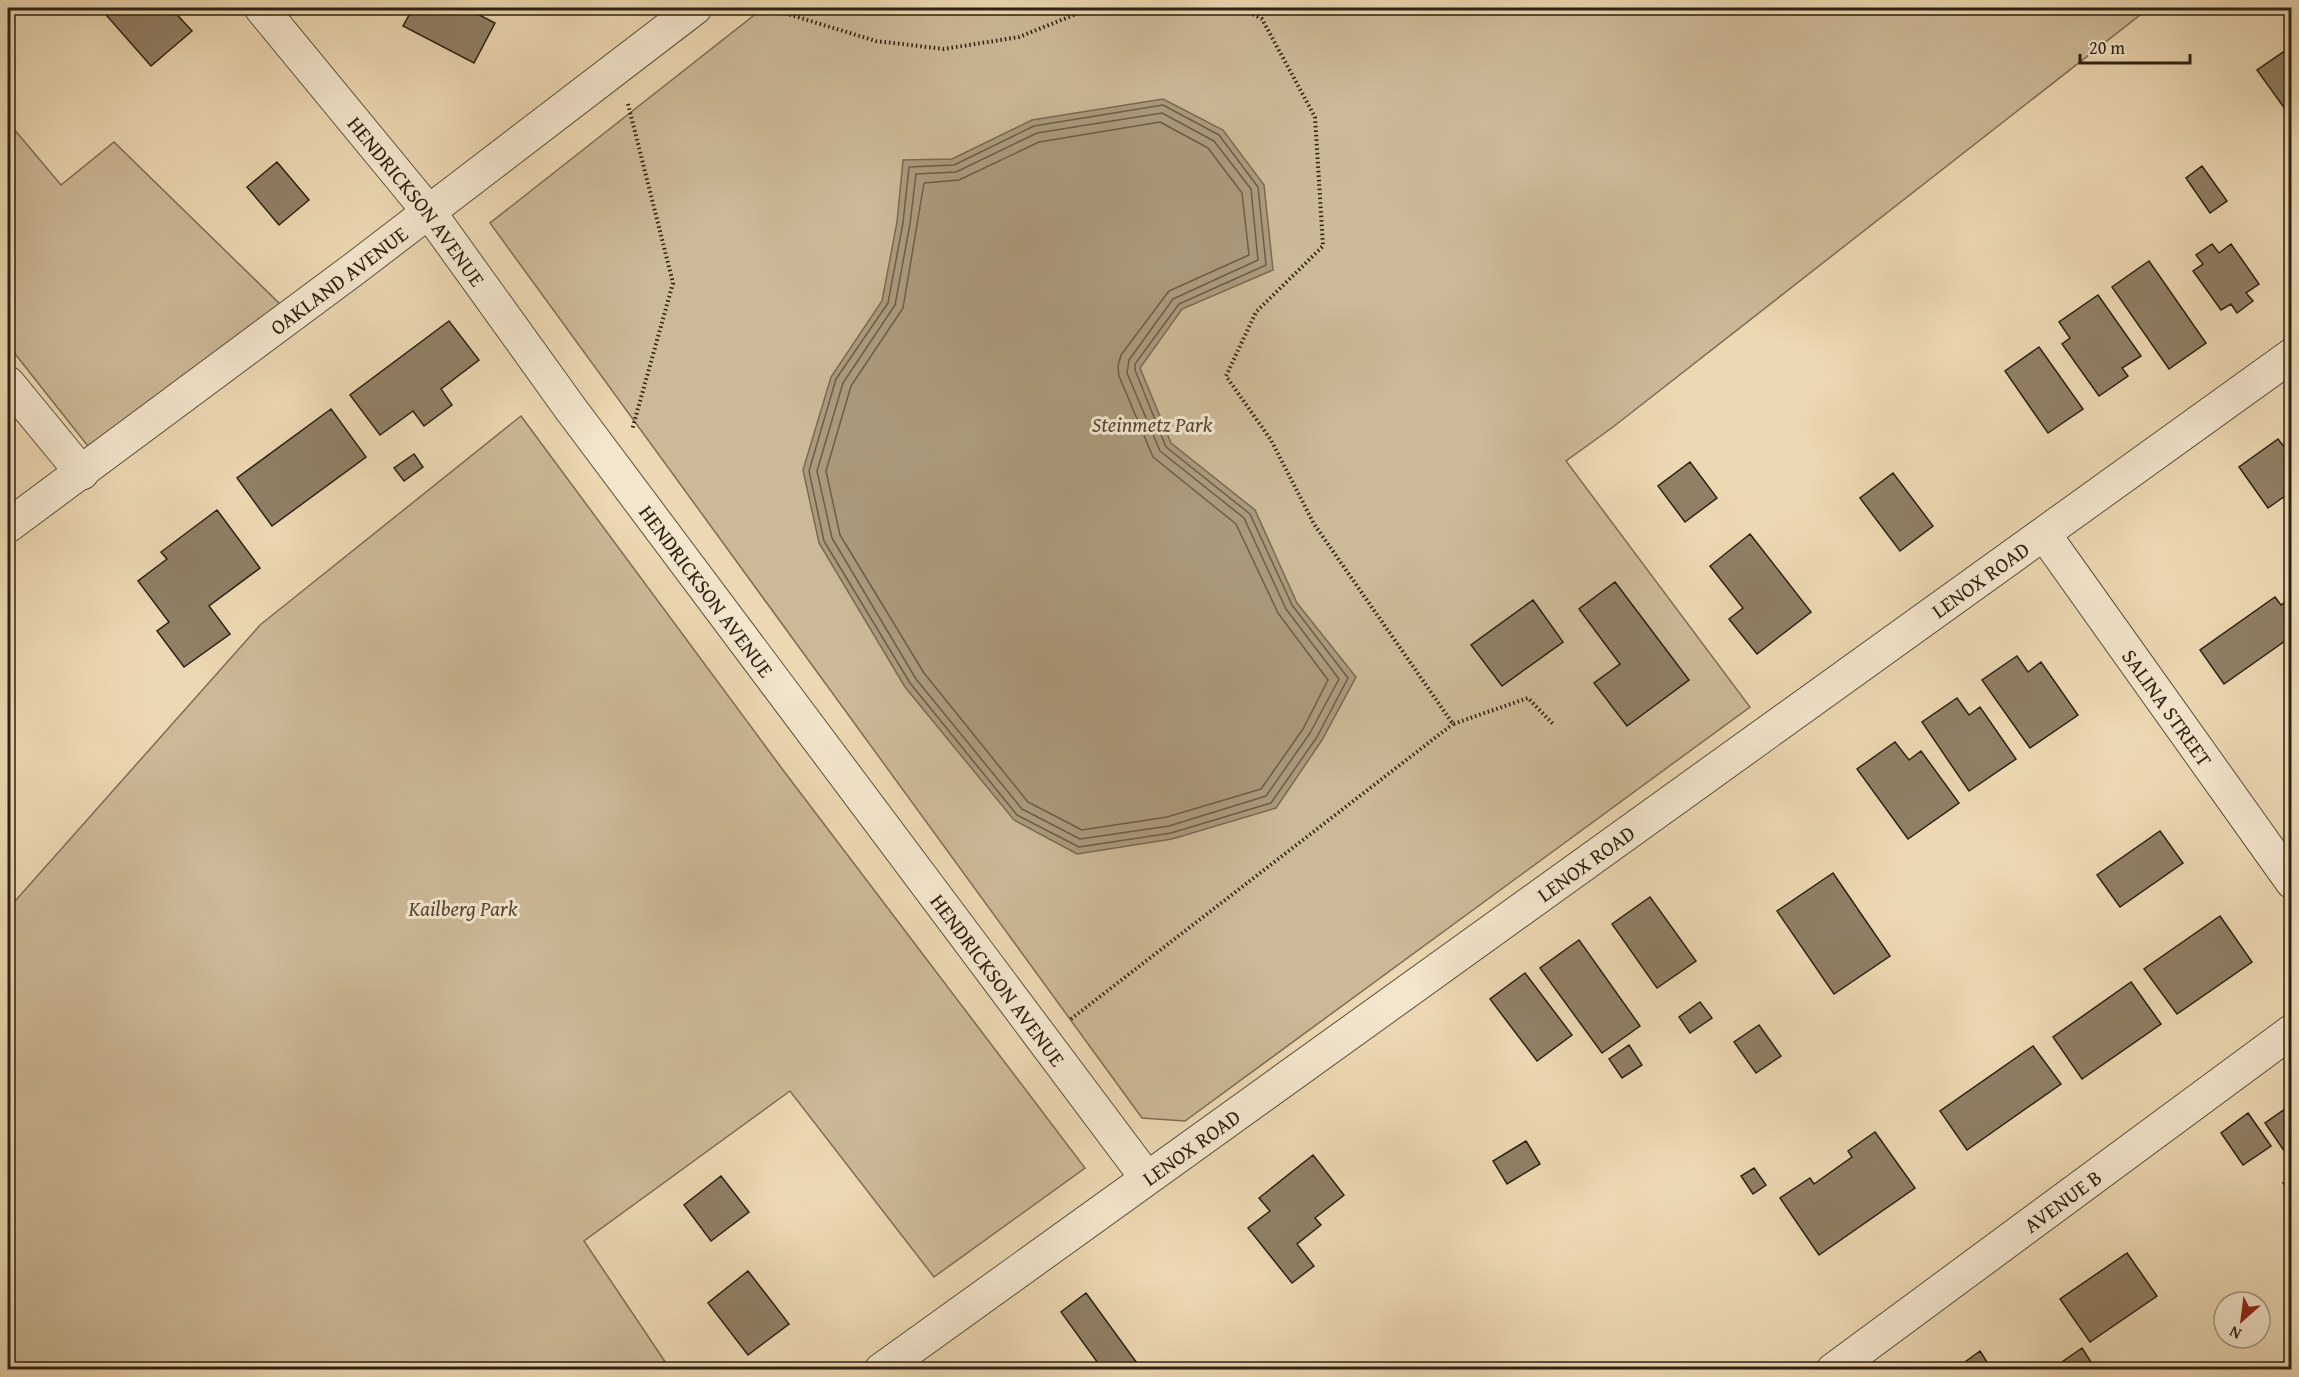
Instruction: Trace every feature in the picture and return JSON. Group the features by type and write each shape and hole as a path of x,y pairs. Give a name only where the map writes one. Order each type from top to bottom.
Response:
{"street":[{"name":"HENDRICKSON AVENUE","path":"261,8 429,212 620,474 1146,1177"},
{"name":"OAKLAND AVENUE","path":"8,526 429,212 695,8"},
{"name":"LENOX ROAD","path":"881,1370 1146,1177 2292,356"},
{"path":"8,382 82,473"},
{"name":"SALINA STREET","path":"2044,534 2292,882"},
{"name":"AVENUE B","path":"1833,1370 2292,1031"}],"path":[{"path":"768,8 876,41 944,49 1019,38 1091,8"},
{"path":"1240,8 1262,19 1315,117 1323,246 1256,312 1226,376 1271,440 1314,524 1453,724"},
{"path":"618,66 673,283 620,474"},
{"path":"1044,1040 1453,724 1528,698 1554,725"}],"green space":[{"name":"Steinmetz Park","path":"756,8 2149,8 1613,427 1566,461 1750,707 1185,1121 1142,1118 490,223 753,16"},
{"path":"8,122 61,185 114,142 282,306 91,450 8,345"},
{"name":"Kailberg Park","path":"521,416 783,770 1085,1168 934,1277 790,1091 584,1241 670,1369 8,1369 8,909 260,625"}],"water":[{"path":"1163,99 1223,130 1264,185 1273,270 1182,309 1140,368 1171,443 1255,510 1297,603 1356,677 1322,740 1276,808 1172,839 1077,854 1014,820 905,687 819,543 803,470 831,377 882,301 897,222 903,160 952,159 1032,120"}],"building":[{"path":"100,8 171,8 192,31 151,66"},
{"path":"413,8 466,8 495,23 474,63 403,26"},
{"path":"2292,46 2292,105 2285,109 2257,70"},
{"path":"277,162 309,200 279,225 247,187"},
{"path":"2202,166 2227,201 2210,213 2186,178"},
{"path":"2212,244 2219,253 2231,244 2259,284 2246,293 2253,301 2237,313 2231,304 2221,310 2193,271 2203,264 2196,255"},
{"path":"2149,261 2206,343 2169,369 2112,287"},
{"path":"2098,295 2141,356 2122,368 2128,376 2099,396 2062,344 2070,338 2059,322"},
{"path":"449,321 479,360 441,389 452,405 424,426 413,411 380,435 350,395"},
{"path":"2039,347 2083,409 2048,433 2005,371"},
{"path":"331,409 366,457 272,526 237,478"},
{"path":"2278,439 2292,457 2292,491 2268,508 2239,467"},
{"path":"414,454 423,467 404,481 394,468"},
{"path":"1690,462 1717,498 1685,522 1658,486"},
{"path":"1893,473 1933,526 1900,551 1860,498"},
{"path":"217,510 260,568 209,606 230,634 184,667 157,631 169,622 138,581 167,559 161,552"},
{"path":"1750,534 1811,612 1757,654 1729,619 1743,608 1710,566"},
{"path":"1615,582 1689,680 1627,726 1594,683 1620,664 1579,609"},
{"path":"2275,597 2281,605 2292,597 2292,636 2224,684 2200,650"},
{"path":"1533,600 1563,642 1502,686 1471,645"},
{"path":"2017,656 2028,672 2041,662 2078,715 2030,748 1982,680"},
{"path":"1957,698 1969,715 1980,707 2016,759 1969,791 1922,722"},
{"path":"1895,742 1909,760 1921,751 1959,803 1908,839 1857,769"},
{"path":"2160,831 2183,863 2120,907 2097,875"},
{"path":"1833,873 1890,956 1834,994 1777,911"},
{"path":"1650,897 1696,961 1657,988 1612,924"},
{"path":"2220,916 2252,962 2177,1014 2144,969"},
{"path":"1579,940 1640,1026 1602,1053 1540,968"},
{"path":"1525,973 1572,1035 1537,1061 1490,999"},
{"path":"2131,982 2161,1024 2082,1079 2053,1037"},
{"path":"1700,1002 1712,1018 1690,1033 1679,1017"},
{"path":"1759,1025 1781,1056 1756,1073 1734,1042"},
{"path":"1629,1045 1642,1065 1622,1078 1609,1059"},
{"path":"2033,1046 2061,1084 1967,1150 1940,1111"},
{"path":"2292,1104 2292,1156 2289,1158 2265,1123"},
{"path":"2248,1113 2271,1146 2243,1165 2221,1133"},
{"path":"1875,1132 1915,1188 1819,1255 1780,1198 1810,1178 1814,1184 1852,1157 1848,1151"},
{"path":"1526,1141 1540,1164 1507,1184 1493,1161"},
{"path":"1313,1155 1344,1195 1315,1218 1321,1225 1297,1244 1314,1266 1292,1283 1248,1228 1270,1211 1259,1198"},
{"path":"1754,1168 1766,1185 1753,1194 1741,1176"},
{"path":"721,1176 749,1212 711,1241 684,1205"},
{"path":"2292,1178 2292,1195 2283,1183"},
{"path":"2127,1253 2157,1296 2090,1342 2060,1299"},
{"path":"748,1271 789,1324 748,1355 708,1303"},
{"path":"1086,1293 1142,1370 1103,1370 1061,1312"},
{"path":"2082,1348 2096,1370 2052,1370 2052,1369"},
{"path":"1980,1351 1992,1370 1954,1370"}]}
